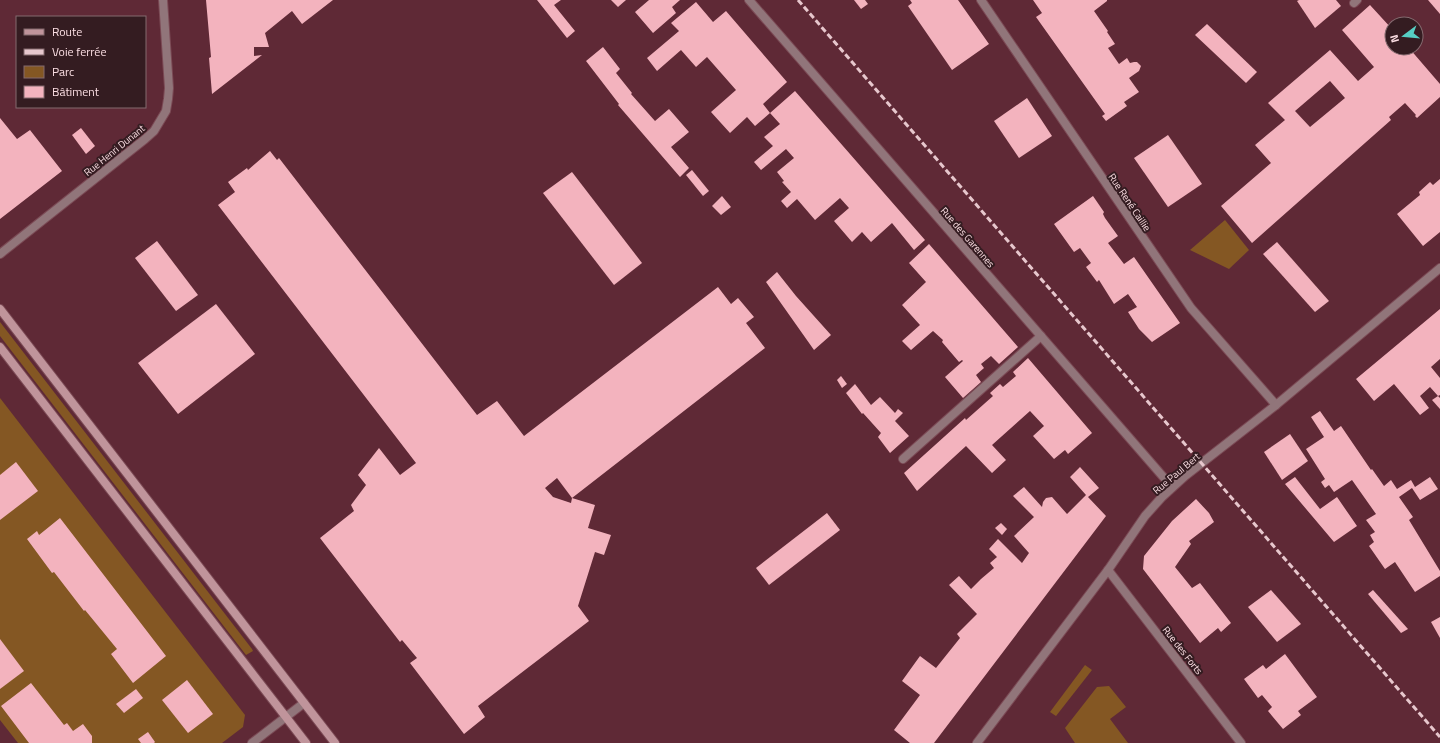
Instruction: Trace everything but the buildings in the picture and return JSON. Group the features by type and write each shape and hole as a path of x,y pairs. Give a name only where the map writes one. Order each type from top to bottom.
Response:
{"main road":[{"path":"0,309 335,743"},
{"path":"0,347 306,743"}],"street":[{"name":"Rue Henri Dunant","path":"0,254 154,131 166,111 169,88 163,0"},
{"name":"Rue des Garennes","path":"749,0 1172,487"},
{"name":"Rue René Caillie","path":"981,0 1191,308 1276,405"},
{"name":"Rue Paul Bert","path":"977,743 1108,570 1152,506 1185,476 1276,405 1440,268"},
{"path":"903,459 1041,336"},
{"name":"Rue des Forts","path":"1108,570 1241,743"},
{"path":"252,743 304,703"}],"green space":[{"path":"1225,220 1249,250 1229,269 1190,250"},
{"path":"0,322 253,651 246,655 0,336"},
{"path":"0,398 245,715 243,727 222,743 18,743 0,720"},
{"path":"1085,665 1092,670 1056,716 1050,712"},
{"path":"1109,686 1126,707 1110,719 1128,743 1075,743 1065,728 1097,687"}],"railway":[{"path":"798,0 1440,737"}]}
